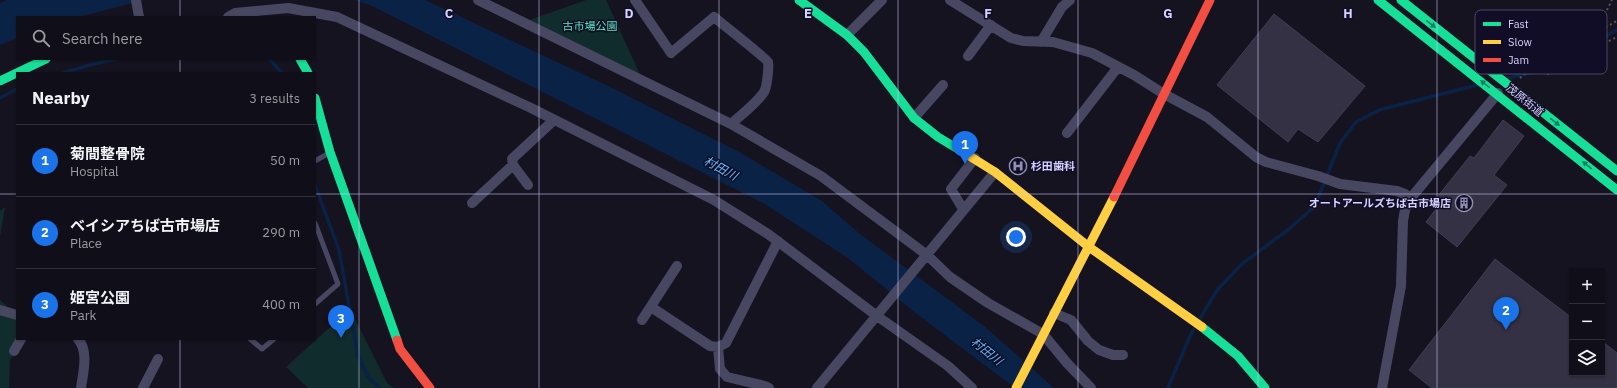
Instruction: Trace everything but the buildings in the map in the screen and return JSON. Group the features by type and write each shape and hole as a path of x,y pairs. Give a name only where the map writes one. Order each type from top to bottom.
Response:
{"street":[{"path":"136,0 139,16"},
{"path":"478,0 731,124 821,176 927,255 950,277 988,303 1043,334 1067,363 1092,388"},
{"path":"635,0 671,53 714,17 749,47 764,56 768,63 767,85 763,93 731,124"},
{"path":"799,0 847,35 864,52 914,118 938,138 975,158 995,172 1089,247 1222,342 1238,356 1264,388"},
{"path":"847,35 882,0"},
{"path":"950,0 1011,38 1023,41 1053,42 1092,53 1207,117 1256,157 1266,162 1318,176 1340,184 1397,191 1405,194 1410,199"},
{"path":"1042,42 1062,7 1070,0"},
{"path":"1016,388 1089,247 1210,0"},
{"name":"茂原街道","path":"1378,0 1498,93 1617,190"},
{"name":"茂原街道","path":"1401,0 1475,59"},
{"path":"230,16 235,13 288,8 337,17 554,120 714,200 778,241 877,316 948,366 972,388"},
{"path":"968,56 991,25"},
{"path":"24,72 44,60"},
{"path":"301,60 307,72"},
{"path":"1067,134 1118,67"},
{"name":"茂原街道","path":"1494,74 1617,171"},
{"path":"0,81 15,77"},
{"path":"914,118 943,85"},
{"path":"1382,388 1401,286 1403,221 1405,210 1410,199 1498,93"},
{"path":"316,102 330,152 400,349 430,388"},
{"path":"528,184 513,165 512,159 554,120"},
{"path":"963,209 951,189 975,158"},
{"path":"472,203 513,165"},
{"path":"817,388 995,172"},
{"path":"651,306 710,346 718,347 726,343 778,241"},
{"path":"642,320 677,266"},
{"path":"0,310 16,315"},
{"path":"1054,312 1072,320 1088,341 1099,350 1113,355 1123,354"},
{"path":"14,351 20,340"},
{"path":"79,340 83,344 84,356 81,388"},
{"path":"718,347 720,369 727,377 769,388"},
{"path":"143,388 158,359"}],"lane":[{"path":"316,160 330,152"},
{"path":"316,226 338,284 316,303"},
{"path":"251,340 262,349 273,340"}],"path":[{"path":"1607,10 1612,0"},
{"path":"1607,26 1617,21"},
{"path":"1607,42 1617,37"},
{"path":"1510,87 1525,74"}],"green space":[{"name":"古市場公園","path":"586,0 606,0 642,79 524,22"},
{"path":"5,207 0,236 0,211"},
{"path":"0,300 16,314 16,340 23,340 10,360 9,388 0,388"},
{"path":"350,309 387,383 394,388 308,388 286,367"}],"water":[{"path":"6,0 144,0 83,16 16,16 16,38 0,45 0,3"},
{"name":"村田川","path":"355,0 425,0 606,85 741,153 822,201 860,234 984,326 1054,388 1015,388 913,311 848,258 763,203 372,6"}],"waterway":[{"path":"1607,35 1617,30"},
{"path":"66,72 112,60"},
{"path":"270,60 281,72"},
{"path":"1507,78 1526,74"},
{"path":"1199,320 1218,289 1242,264 1289,229 1315,206 1340,143 1356,122 1379,110 1477,85"},
{"path":"0,98 16,90"},
{"path":"316,188 339,250 358,356 368,377 379,388"},
{"path":"1168,388 1196,325"}],"traffic: fast":[{"path":"799,0 847,35 864,52 914,118 938,137 971,157"},
{"path":"1378,0 1617,190"},
{"path":"1401,0 1475,59"},
{"path":"19,72 44,60"},
{"path":"301,60 307,72"},
{"path":"0,81 16,73"},
{"path":"1494,74 1617,171"},
{"path":"316,102 330,152 397,340"},
{"path":"1202,327 1238,356 1265,388"}],"traffic: slow":[{"path":"971,157 995,172 1089,247 1202,327"},
{"path":"1016,388 1114,197"}],"traffic: jam":[{"path":"1114,197 1210,0"},
{"path":"397,340 400,349 430,388"}],"place":[{"name":"菊間整骨院","path":"965,164"},
{"name":"杉田歯科","path":"1018,166"},
{"name":"オートアールズちば古市場店","path":"1464,203"},
{"name":"ベイシアちば古市場店","path":"1506,330"},
{"name":"姫宮公園","path":"341,338"}]}
